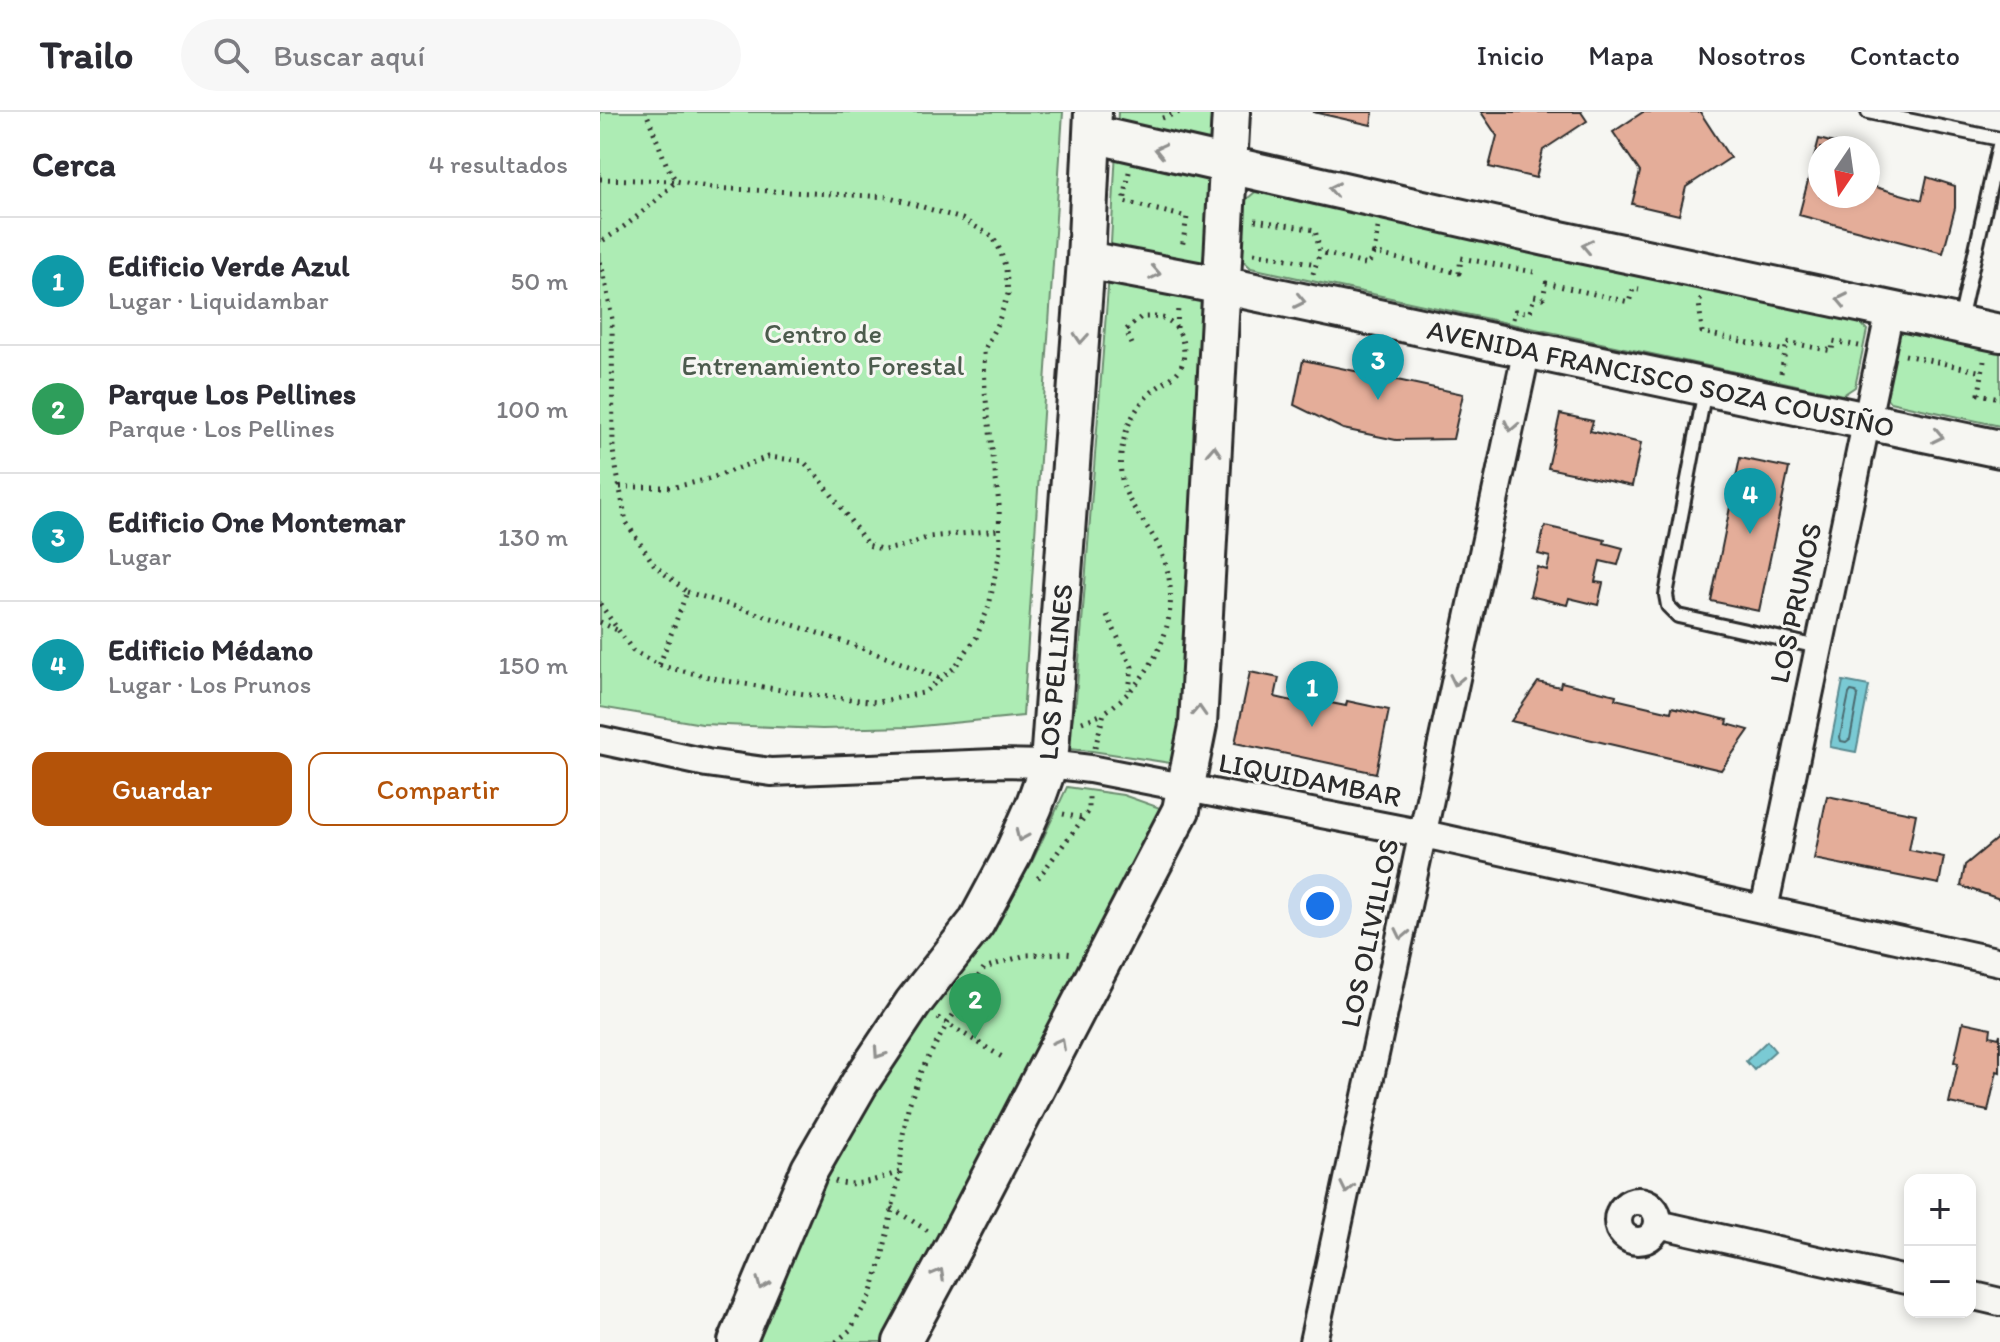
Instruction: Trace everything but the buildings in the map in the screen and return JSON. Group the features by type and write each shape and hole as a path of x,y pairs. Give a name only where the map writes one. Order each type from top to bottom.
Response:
{"main road":[{"path":"902,1342 1166,842 1187,788 1198,725 1231,112"},
{"path":"1092,123 1133,144 1546,237 1708,288 1890,310 1983,330"},
{"name":"LOS PELLINES","path":"737,1342 810,1169 859,1084 913,1003 976,923 1029,819 1049,764 1086,260 1092,123"},
{"name":"AVENIDA FRANCISCO SOZA COUSIÑO","path":"1086,260 2000,449"}],"street":[{"name":"LOS PRUNOS","path":"1764,909 1890,310"},
{"name":"LOS OLIVILLOS","path":"1313,1342 1424,834 1517,347"},
{"name":"LIQUIDAMBAR","path":"600,740 771,772 955,764 1049,764 1090,769 1424,834 2000,962"},
{"path":"1658,1224 1904,1280"},
{"path":"1976,1296 2000,1302"}],"lane":[{"path":"1868,112 2000,140 1983,330"},
{"path":"1706,387 1666,595 1668,606 1678,616 1818,647"}],"path":[{"path":"646,112 676,181"},
{"path":"1155,115 1164,119 1180,112"},
{"path":"1133,144 1124,202 1187,217 1178,277"},
{"path":"600,179 676,181 712,188 890,197 962,219 992,236 1006,269 1008,294 984,350 985,392 999,504 1000,551 989,606 976,638 954,668 923,693 878,702 811,695 659,666 633,651 600,604"},
{"path":"600,242 654,202 676,181"},
{"path":"1248,219 1315,230 1320,252 1368,265 1374,253 1382,199"},
{"path":"1249,251 1316,264"},
{"path":"1374,253 1459,273 1461,258 1539,273"},
{"path":"600,262 612,319 613,451 626,522 655,566 687,592 794,624 890,657 941,679"},
{"path":"1517,347 1515,311 1530,312 1534,296 1543,298 1546,283 1629,302 1633,289 1646,292"},
{"path":"1686,299 1708,288"},
{"path":"1708,288 1702,332 1785,351"},
{"path":"1090,769 1104,713 1116,705 1149,669 1169,619 1170,586 1165,565 1158,545 1127,496 1121,459 1129,422 1139,405 1176,374 1184,357 1177,329 1163,317 1141,317 1126,330 1134,349"},
{"path":"1983,330 1979,394 2000,398"},
{"path":"620,487 675,487 709,479 768,457 803,461 820,479 868,545 884,550 929,537 999,530"},
{"path":"659,666 687,592"},
{"path":"1107,615 1132,667 1129,691"},
{"path":"600,622 620,632"},
{"path":"836,1342 850,1330 871,1295 900,1172 908,1108 921,1071 984,968 1026,955 1066,953 1104,958"},
{"path":"913,1003 1002,1057"},
{"path":"810,1169 844,1185 900,1172"},
{"path":"892,1208 954,1246"}],"green space":[{"name":"Centro de Entrenamiento Forestal","path":"600,112 1063,112 1023,716 911,727 822,729 702,724 600,707"},
{"path":"1118,112 1216,112 1183,723 1177,764 1067,749 1076,699 1110,262"},
{"path":"1255,192 1858,320 1867,330 1855,387 1843,395 1251,268 1235,253 1241,204"},
{"path":"1906,329 2000,349 2000,426 1890,402 1883,393 1894,335"},
{"path":"1067,787 1123,795 1160,808 884,1342 752,1342 803,1221 872,1093 947,984 984,938 1031,864"}],"water":[{"path":"1843,681 1869,686 1856,752 1830,747"},
{"path":"1767,1041 1775,1051 1754,1070 1746,1061"}],"place":[{"name":"Edificio One Montemar","path":"1378,400"},
{"name":"Edificio Médano","path":"1750,534"},
{"name":"Edificio Verde Azul","path":"1312,727"},
{"name":"Parque Los Pellines","path":"975,1039"}]}
